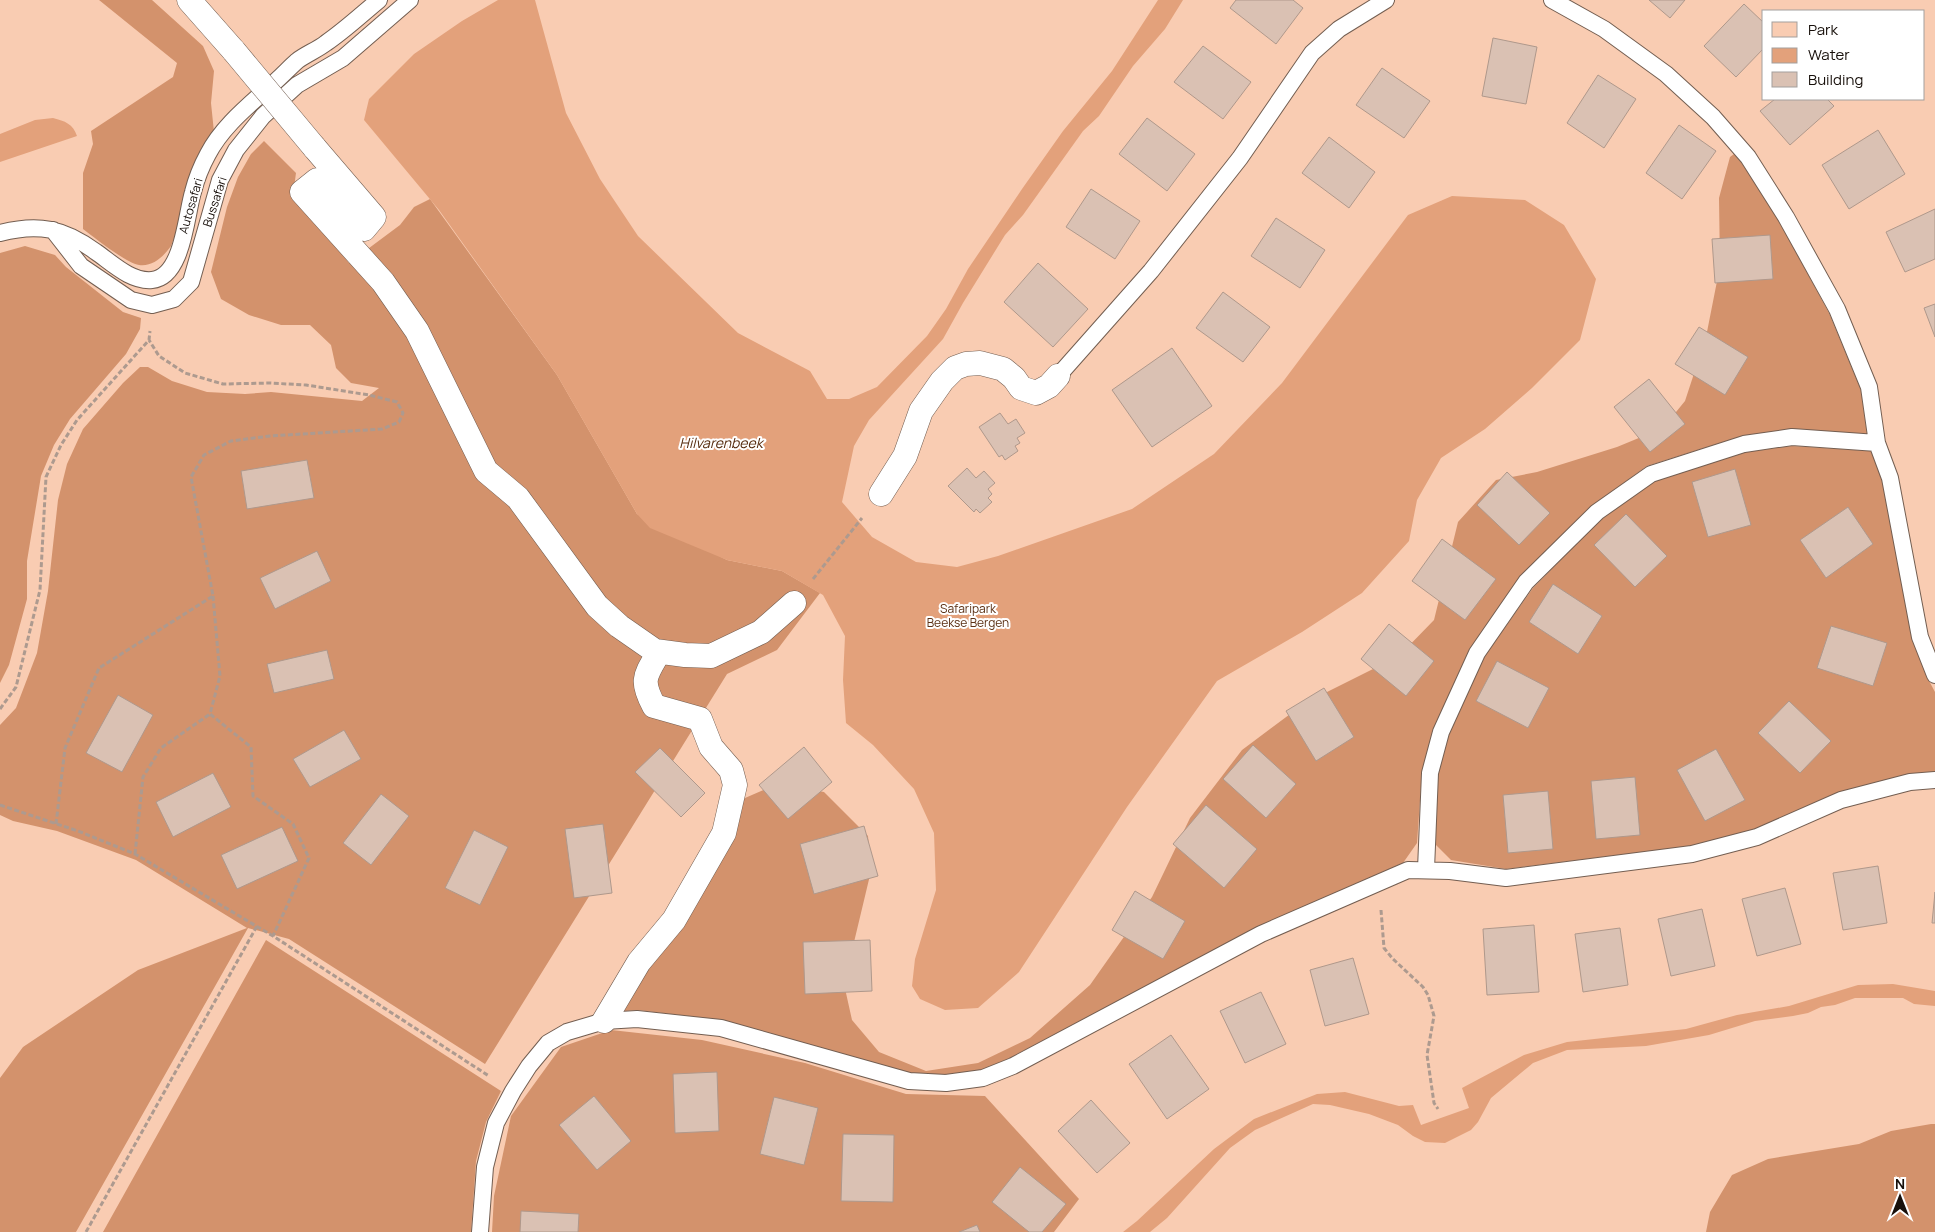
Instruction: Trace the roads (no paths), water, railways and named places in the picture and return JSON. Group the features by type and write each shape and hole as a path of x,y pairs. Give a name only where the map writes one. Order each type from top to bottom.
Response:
{"street":[{"path":"189,0 234,50 374,217 364,229 317,180 302,192 383,282 417,331 486,471 518,498 597,606 619,626 655,651 711,656 761,632 794,603"},
{"path":"881,494 905,456 921,411 942,381 955,368 966,364 980,363 1003,369 1014,378 1021,388 1036,393 1048,386 1058,376"},
{"path":"604,1021 639,962 674,920 724,833 734,785 731,770 711,747 700,719 654,706 645,689 648,669 659,652"}],"lane":[{"name":"Autosafari","path":"0,233 29,227 53,230 75,238 120,269 139,279 154,280 167,273 177,259 193,192 208,153 227,126 299,60 325,44 379,0"},
{"name":"Bussafari","path":"53,230 81,266 131,300 152,305 174,298 191,282 220,180 236,150 264,116 297,85 343,58 410,0"},
{"path":"1058,376 1151,271 1240,158 1312,53 1339,29 1386,0"},
{"path":"1552,0 1604,29 1666,74 1713,117 1748,157 1786,217 1837,309 1869,387 1876,443 1890,478 1920,637 1935,675"},
{"path":"1426,869 1430,773 1442,732 1477,653 1526,582 1597,512 1651,474 1744,444 1792,437 1876,443"},
{"path":"480,1232 485,1167 496,1123 529,1066 548,1043 567,1032 604,1021 637,1019 721,1028 909,1081 946,1083 983,1078 1013,1066 1261,934 1408,870 1426,869 1506,878 1692,854 1757,837 1841,800 1910,782 1935,780"}],"water":[{"name":"Hilvarenbeek","path":"498,0 535,0 566,113 600,179 638,236 738,333 810,371 827,399 849,399 877,387 927,336 946,309 968,269 1022,189 1063,131 1112,71 1158,0 1183,0 1165,29 1133,66 1099,116 1083,131 1023,215 1005,235 943,339 869,420 854,446 842,502 872,537 916,562 957,567 998,556 1132,509 1214,454 1282,383 1408,215 1452,196 1525,200 1564,225 1596,279 1580,340 1532,388 1485,429 1441,458 1417,500 1409,541 1362,593 1302,632 1217,681 1127,807 1019,972 978,1008 945,1010 920,999 912,986 915,959 936,890 934,833 914,789 873,745 846,723 843,680 845,636 823,595 782,571 727,560 650,528 637,514 557,375 439,210 364,120 369,99 414,54 462,21"},
{"path":"53,118 68,124 77,136 0,162 0,134 35,120"},
{"path":"1893,984 1935,991 1935,1006 1914,1004 1903,998 1855,998 1835,1005 1821,1007 1808,1013 1755,1021 1709,1035 1646,1046 1567,1050 1533,1063 1491,1098 1478,1122 1471,1130 1445,1143 1425,1142 1398,1125 1369,1114 1330,1105 1313,1104 1255,1130 1230,1148 1167,1218 1150,1232 1123,1232 1214,1149 1254,1119 1317,1094 1345,1092 1399,1106 1413,1105 1421,1125 1469,1108 1462,1088 1524,1055 1567,1042 1686,1029 1737,1015 1789,1006 1858,985"}],"park label":[{"name":"Safaripark Beekse Bergen","path":"968,616"}]}
